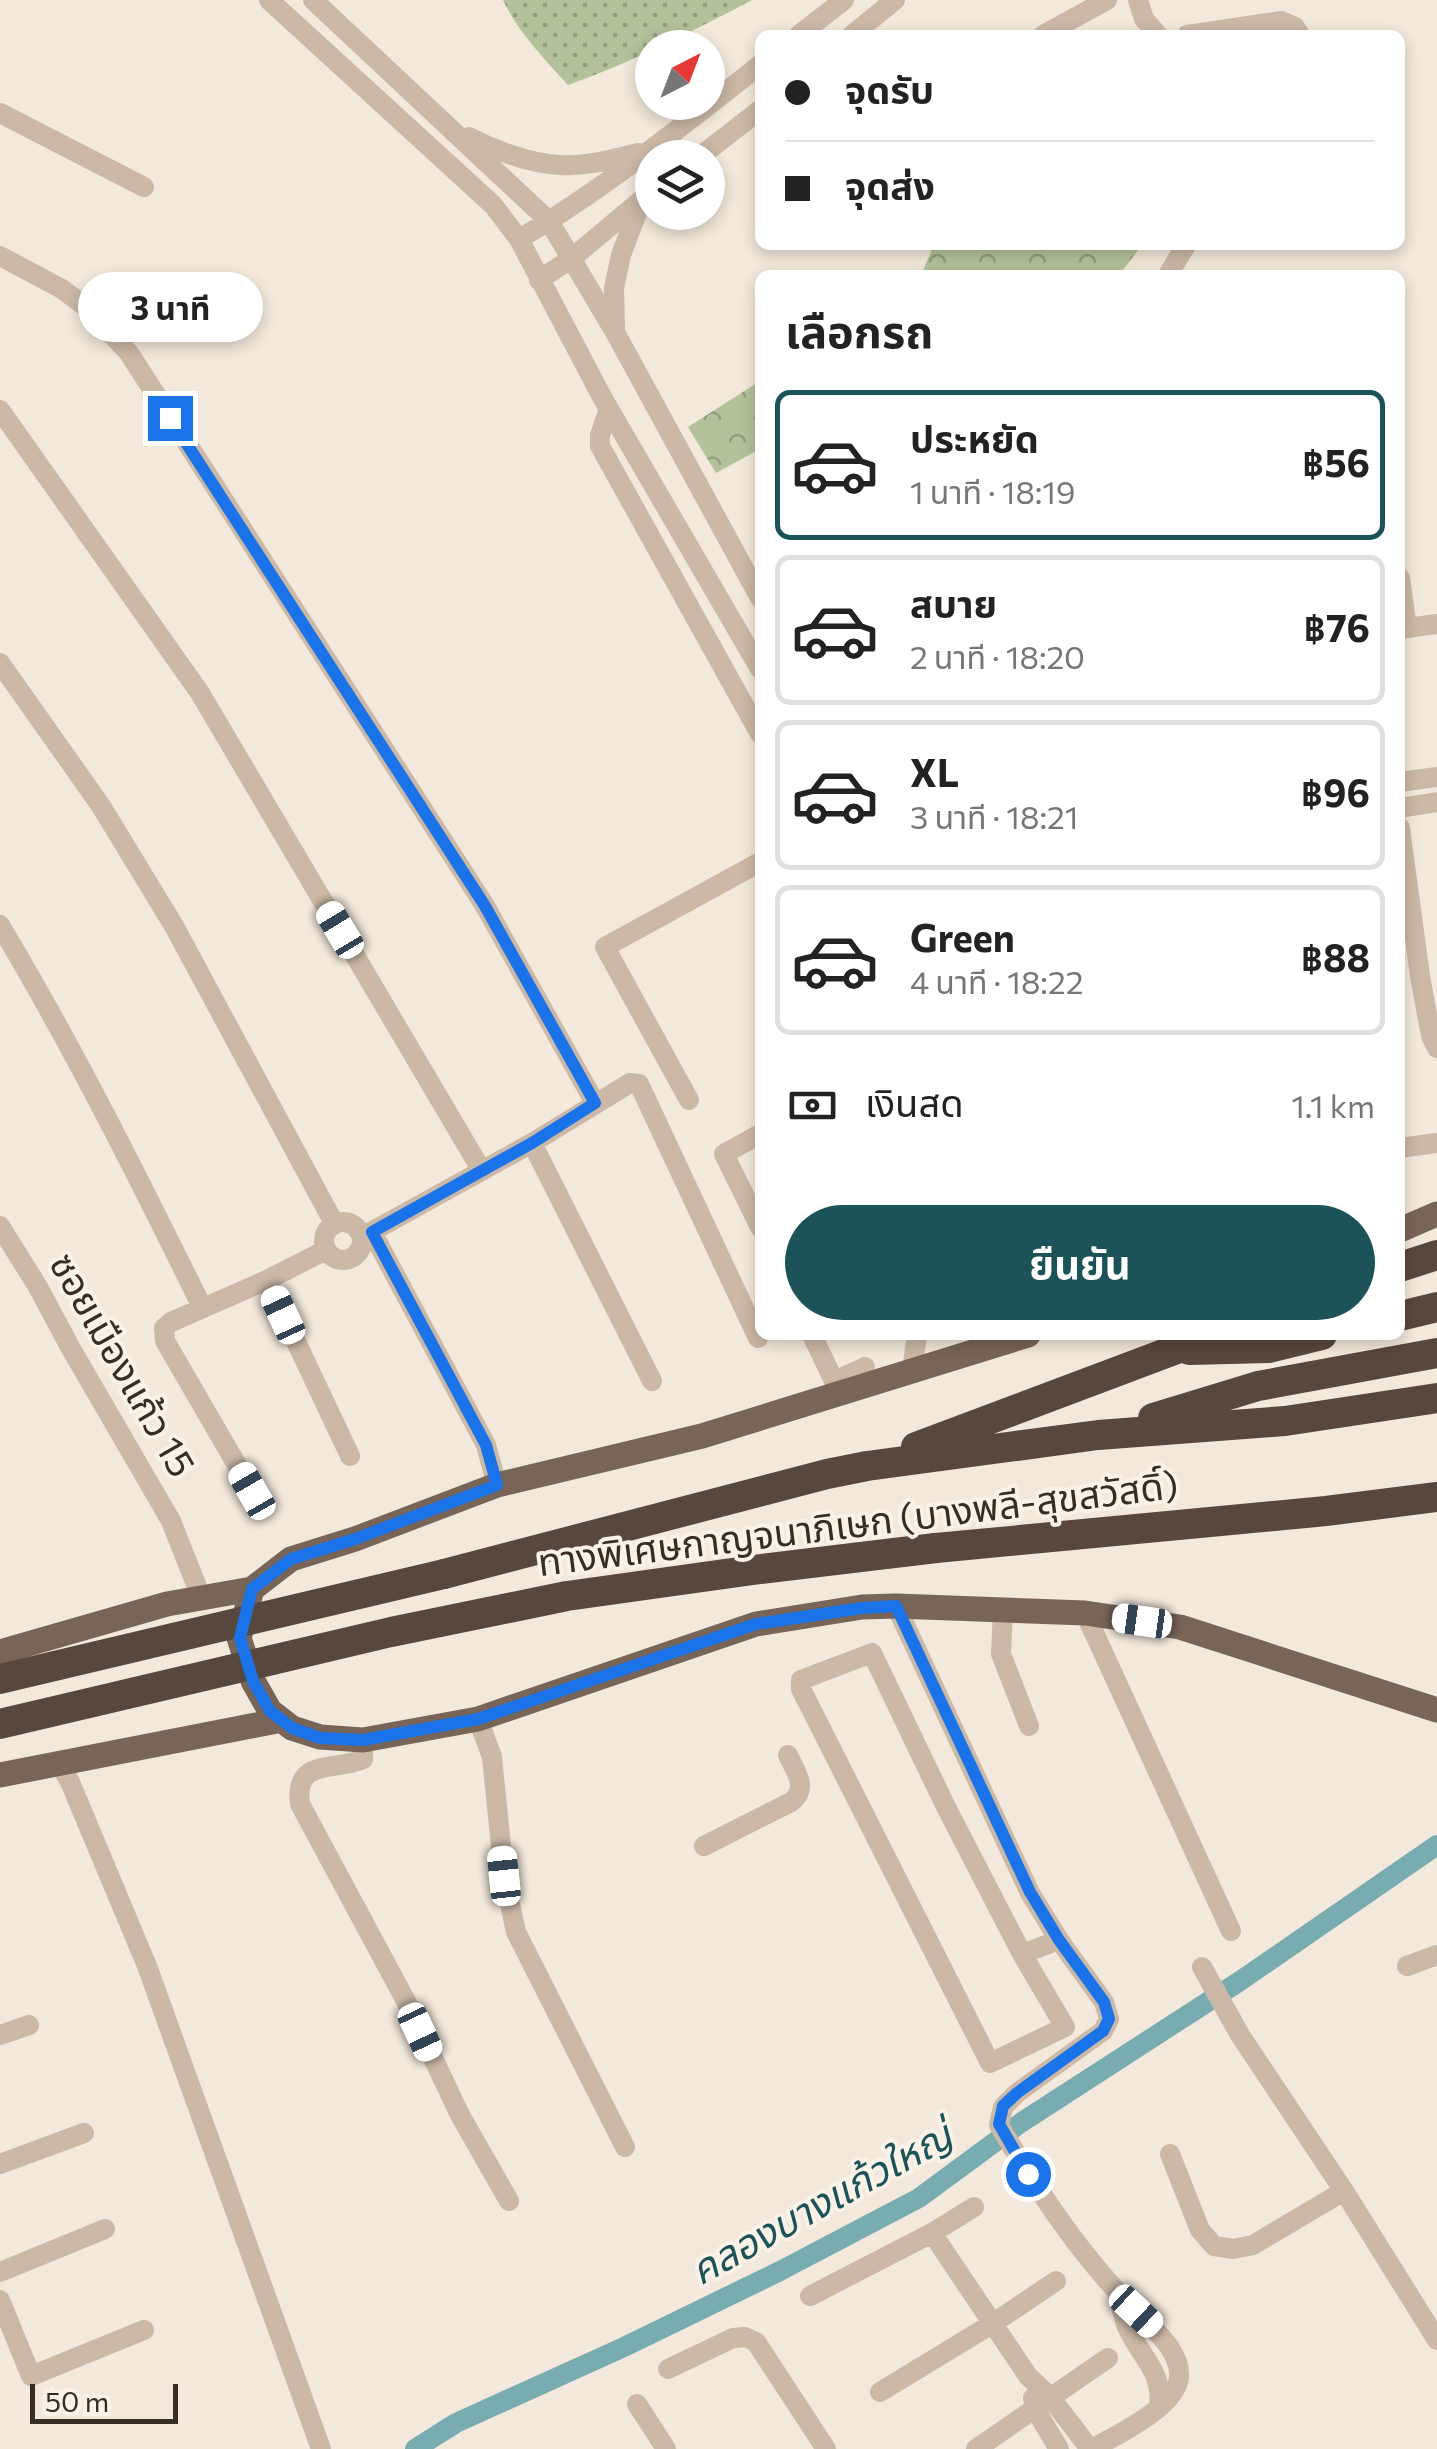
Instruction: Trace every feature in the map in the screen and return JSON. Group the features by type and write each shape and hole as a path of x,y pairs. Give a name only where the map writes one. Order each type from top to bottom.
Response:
{"highway":[{"path":"1405,1265 1437,1255"},
{"path":"1405,1315 1437,1306"},
{"name":"ทางพิเศษกาญจนาภิเษก (บางพลี-สุขสวัสดิ์)","path":"866,1466 1201,1340"},
{"name":"ทางพิเศษกาญจนาภิเษก (บางพลี-สุขสวัสดิ์)","path":"1176,1350 1269,1348 1302,1340"},
{"path":"1098,1435 1258,1386 1437,1353"},
{"name":"ทางพิเศษกาญจนาภิเษก (บางพลี-สุขสวัสดิ์)","path":"0,1679 400,1585 866,1466 1098,1435 1285,1421 1437,1398"},
{"name":"ทางพิเศษกาญจนาภิเษก (บางพลี-สุขสวัสดิ์)","path":"0,1724 391,1632 567,1596 936,1548 1436,1497"}],"main road":[{"path":"1405,1228 1437,1214"},
{"path":"0,1652 167,1604 252,1589 291,1559 497,1485 702,1436 1011,1340"},
{"path":"252,1589 240,1638 253,1681 270,1711 292,1728 320,1738 363,1740 478,1719 756,1624 848,1609 896,1606 1086,1613 1180,1627 1437,1710"},
{"path":"0,1775 282,1720"}],"street":[{"path":"269,0 492,206 519,239 609,409 755,660"},
{"path":"313,0 550,221 755,589"},
{"path":"805,30 844,0"},
{"path":"859,30 896,0"},
{"path":"1053,30 1108,0"},
{"path":"1138,0 1144,19 1154,30"},
{"path":"1221,30 1281,21 1297,30"},
{"path":"664,140 755,69"},
{"path":"0,113 144,187"},
{"path":"721,140 755,114"},
{"path":"445,124 488,147 558,166 635,153"},
{"path":"519,239 635,161"},
{"path":"538,280 571,259 635,206"},
{"path":"616,334 614,288 621,255 635,223"},
{"path":"0,256 86,307 128,353 485,906 595,1103"},
{"path":"609,409 600,446 755,725"},
{"path":"0,410 200,693 482,1170"},
{"path":"1405,628 1437,624"},
{"path":"0,662 100,806 174,926 334,1223"},
{"path":"1405,781 1437,777"},
{"path":"1405,807 1437,802"},
{"path":"689,1100 605,947 755,865"},
{"path":"1405,865 1420,976 1431,1036 1437,1048"},
{"path":"0,924 114,1129 202,1307"},
{"path":"497,1485 486,1445 367,1234 352,1223 334,1223 324,1235 326,1250 332,1257 350,1259 367,1234 532,1143 630,1082 639,1084 755,1332"},
{"path":"755,1137 724,1154 755,1217"},
{"path":"1405,1147 1437,1142"},
{"path":"532,1143 652,1382"},
{"name":"ซอยเมืองแก้ว 15","path":"0,1226 171,1521 201,1598"},
{"path":"252,1491 165,1341 164,1328 326,1250"},
{"path":"267,1280 350,1456"},
{"path":"814,1340 834,1381 866,1367"},
{"path":"912,1370 916,1340"},
{"path":"896,1606 1030,1892 1104,2002 1109,2019 1091,2041 1003,2106 999,2124 1028,2174 1087,2257 1177,2358 1179,2377 1175,2392 1159,2407 1091,2449 1043,2403"},
{"path":"1003,1610 1002,1654 1029,1726"},
{"path":"1086,1613 1231,1931"},
{"path":"872,1653 1022,1954 1065,2027 990,2063 801,1689 801,1680 872,1653"},
{"path":"478,1719 492,1757 504,1876 516,1932 624,2147"},
{"path":"363,1740 362,1760 314,1769 303,1778 298,1790 300,1804 407,2003 460,2115 509,2200"},
{"path":"704,1846 800,1796 802,1789 788,1755"},
{"path":"59,1764 146,1966 321,2449"},
{"path":"1022,1954 1059,1940"},
{"path":"1407,1966 1437,1954"},
{"path":"1205,1972 1234,2024 1437,2340"},
{"path":"0,2036 29,2025"},
{"path":"0,2164 84,2133"},
{"path":"1170,2154 1200,2230 1214,2246 1233,2250 1253,2245 1344,2191"},
{"path":"810,2296 974,2208"},
{"path":"0,2272 105,2229"},
{"path":"932,2232 1028,2376 1043,2403 1059,2449"},
{"path":"880,2392 1056,2281"},
{"path":"0,2300 30,2376 144,2330"},
{"path":"668,2370 733,2338 756,2342 822,2443 798,2449"},
{"path":"976,2449 1108,2358"},
{"path":"637,2404 666,2449"}],"green space":[{"path":"503,0 752,0 694,30 635,30 635,58 568,85"},
{"path":"932,250 1138,250 1123,270 923,270"},
{"path":"755,384 755,452 716,473 688,427"}],"waterway":[{"name":"คลองบางแก้วใหญ่","path":"415,2449 456,2423 624,2347 919,2198 1022,2122 1240,1981 1437,1845"}],"route":[{"path":"170,418 485,906 595,1103 532,1143 372,1232 486,1445 497,1485 291,1559 270,1574 252,1589 240,1638 253,1681 270,1711 292,1728 320,1738 363,1740 478,1719 756,1624 896,1606 1030,1892 1104,2002 1109,2019 1103,2031 1079,2051 1003,2106 999,2124 1028,2174"}]}
